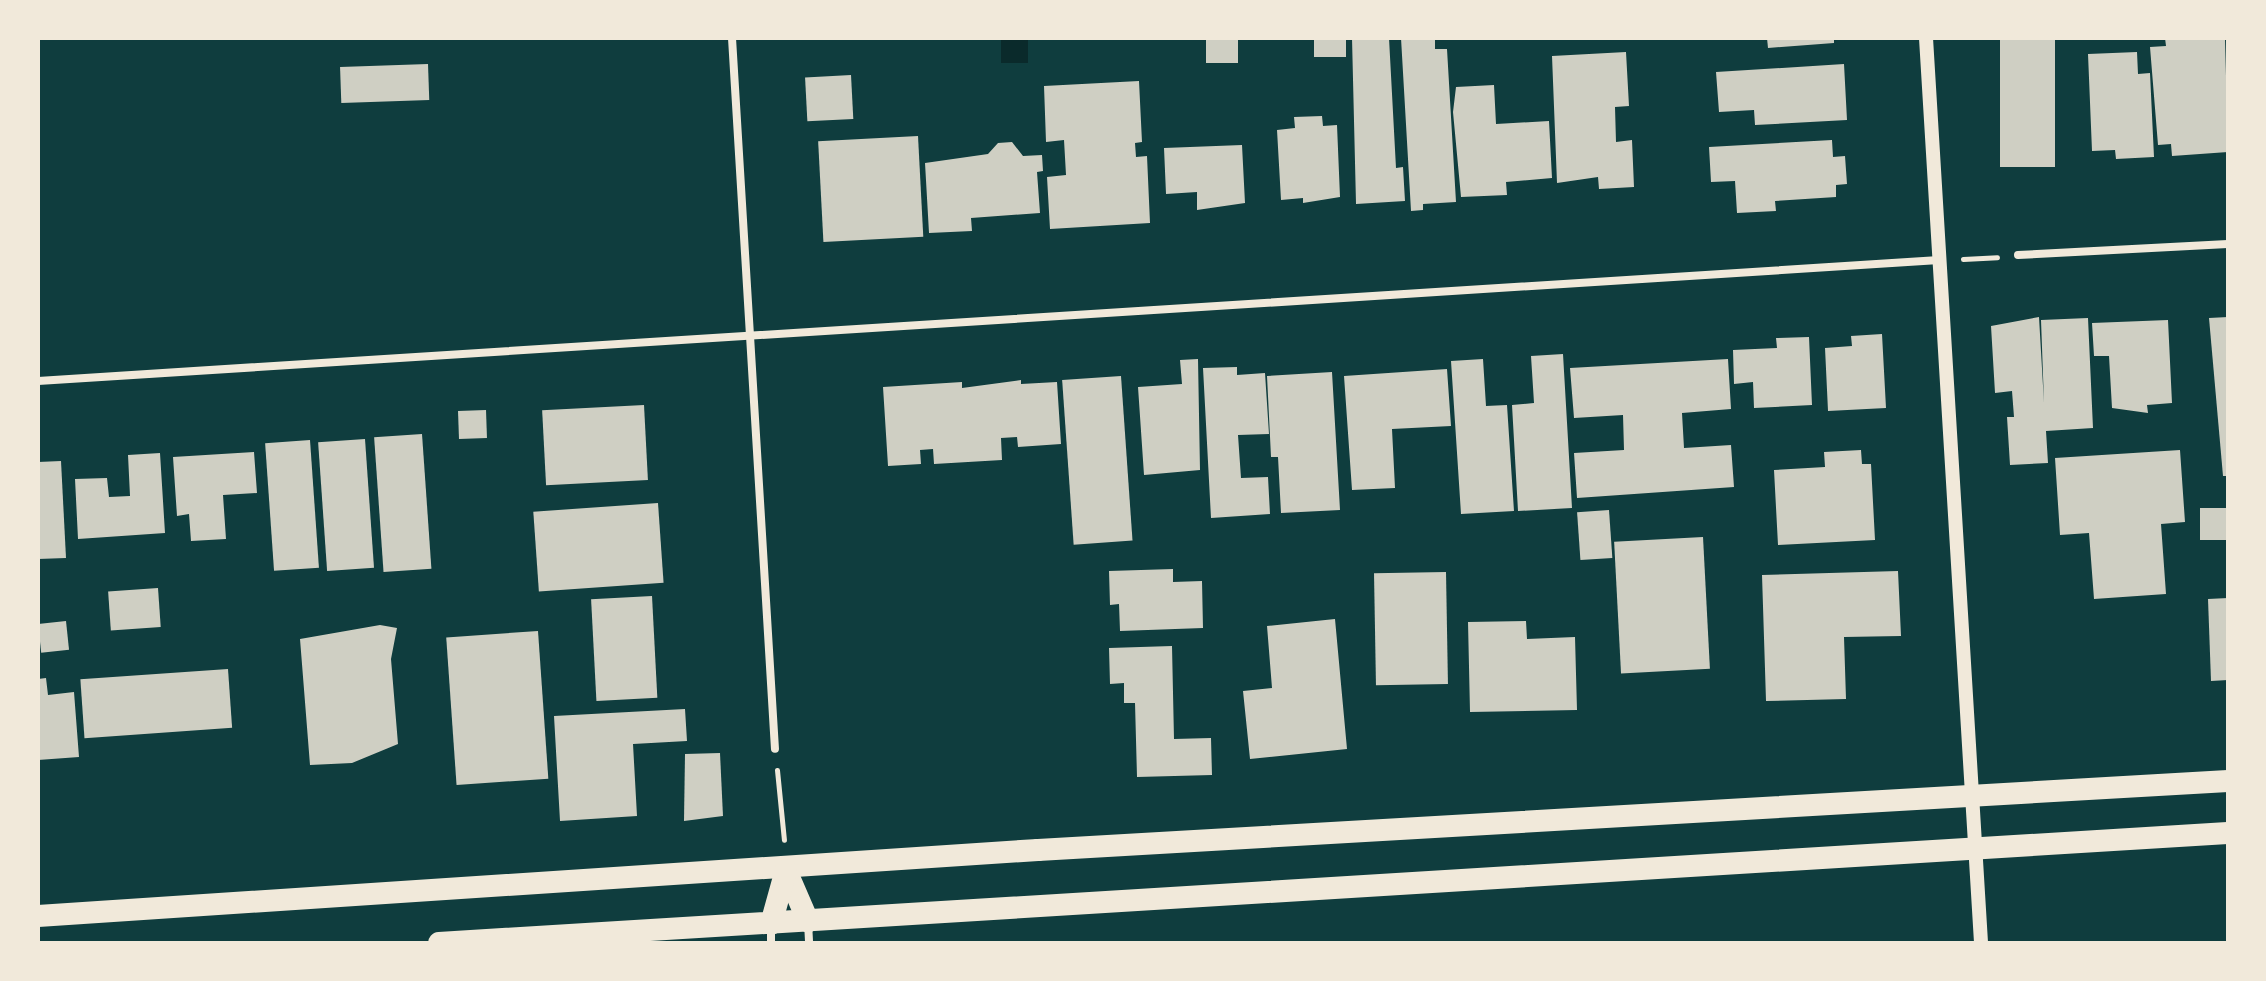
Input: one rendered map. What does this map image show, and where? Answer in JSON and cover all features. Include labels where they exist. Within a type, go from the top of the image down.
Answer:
[{"type":"highway","points":[[38,916],[786,870],[1054,849],[2228,781]]},
{"type":"highway","points":[[439,943],[808,932],[1976,847],[2228,833]]},
{"type":"highway","points":[[786,870],[808,932]]},
{"type":"highway","points":[[771,934],[786,870]]},
{"type":"street","points":[[732,38],[775,749]]},
{"type":"street","points":[[1926,38],[1981,943]]},
{"type":"street","points":[[2018,255],[2228,244]]},
{"type":"street","points":[[38,381],[1939,260]]},
{"type":"path","points":[[1939,260],[2018,255]]},
{"type":"path","points":[[775,749],[786,870]]},
{"type":"water","points":[[1001,38],[1028,38],[1028,63],[1001,63]]},
{"type":"building","points":[[1206,38],[1238,38],[1238,63],[1206,63]]},
{"type":"building","points":[[1314,38],[1346,38],[1346,57],[1314,57]]},
{"type":"building","points":[[1352,38],[1389,38],[1396,168],[1403,167],[1405,201],[1356,204]]},
{"type":"building","points":[[1401,38],[1435,38],[1435,49],[1447,49],[1456,202],[1423,204],[1423,210],[1411,211]]},
{"type":"building","points":[[1767,38],[1834,38],[1834,43],[1768,48]]},
{"type":"building","points":[[2000,38],[2055,38],[2055,167],[2000,167]]},
{"type":"building","points":[[2165,38],[2225,38],[2228,152],[2172,156],[2171,144],[2158,145],[2150,47],[2166,46]]},
{"type":"building","points":[[1626,52],[1629,106],[1615,107],[1616,142],[1632,140],[1634,187],[1599,189],[1598,177],[1557,183],[1552,56]]},
{"type":"building","points":[[2137,52],[2138,74],[2150,73],[2154,157],[2116,159],[2115,150],[2092,151],[2088,54]]},
{"type":"building","points":[[428,64],[429,100],[341,103],[340,67]]},
{"type":"building","points":[[1844,64],[1847,120],[1755,125],[1754,110],[1719,112],[1716,72]]},
{"type":"building","points":[[851,75],[853,119],[807,121],[805,77]]},
{"type":"building","points":[[1139,81],[1142,142],[1135,143],[1136,157],[1147,156],[1150,223],[1050,229],[1047,177],[1066,175],[1064,140],[1046,142],[1044,86]]},
{"type":"building","points":[[1494,85],[1496,124],[1549,121],[1552,178],[1506,182],[1507,195],[1461,197],[1453,112],[1456,87]]},
{"type":"building","points":[[1322,116],[1323,126],[1337,125],[1340,197],[1303,203],[1303,198],[1281,200],[1277,130],[1295,128],[1294,117]]},
{"type":"building","points":[[918,136],[923,237],[823,242],[818,141]]},
{"type":"building","points":[[1832,140],[1833,157],[1845,156],[1847,184],[1836,185],[1836,197],[1775,201],[1776,211],[1737,213],[1735,181],[1711,182],[1709,147]]},
{"type":"building","points":[[1012,142],[1023,156],[1042,155],[1043,171],[1037,172],[1040,213],[971,218],[972,231],[929,233],[925,163],[988,154],[998,143]]},
{"type":"building","points":[[1242,145],[1245,203],[1197,210],[1197,192],[1166,194],[1164,148]]},
{"type":"building","points":[[2039,317],[2044,403],[2041,320],[2088,318],[2093,428],[2046,431],[2048,463],[2010,465],[2007,417],[2014,417],[2012,391],[1995,393],[1991,326]]},
{"type":"building","points":[[2228,317],[2228,476],[2223,476],[2209,318]]},
{"type":"building","points":[[2168,320],[2172,403],[2147,405],[2148,413],[2112,408],[2109,356],[2094,356],[2092,323]]},
{"type":"building","points":[[1882,334],[1886,408],[1828,411],[1825,348],[1852,346],[1851,336]]},
{"type":"building","points":[[1809,337],[1812,405],[1754,408],[1753,382],[1734,384],[1733,350],[1777,348],[1776,338]]},
{"type":"building","points":[[1563,354],[1572,508],[1518,511],[1512,405],[1534,403],[1531,356]]},
{"type":"building","points":[[1198,359],[1200,470],[1144,475],[1138,387],[1182,384],[1180,360]]},
{"type":"building","points":[[1483,359],[1486,406],[1507,405],[1514,511],[1461,514],[1451,361]]},
{"type":"building","points":[[1728,359],[1731,409],[1682,413],[1684,448],[1731,445],[1734,487],[1577,498],[1574,453],[1624,450],[1623,415],[1574,418],[1570,368]]},
{"type":"building","points":[[1237,367],[1237,375],[1265,373],[1269,434],[1238,435],[1241,478],[1268,477],[1270,514],[1211,518],[1203,368]]},
{"type":"building","points":[[1447,369],[1451,426],[1392,429],[1395,488],[1352,490],[1344,376]]},
{"type":"building","points":[[1332,372],[1340,510],[1281,513],[1278,457],[1271,457],[1267,376]]},
{"type":"building","points":[[1121,376],[1133,541],[1074,545],[1062,380]]},
{"type":"building","points":[[1021,380],[1021,384],[1057,382],[1061,444],[1018,447],[1017,437],[1001,438],[1002,460],[934,464],[933,449],[920,450],[921,464],[888,466],[883,387],[962,382],[962,388]]},
{"type":"building","points":[[644,405],[648,480],[546,485],[542,410]]},
{"type":"building","points":[[486,410],[487,438],[459,439],[458,411]]},
{"type":"building","points":[[422,434],[431,569],[384,572],[374,437]]},
{"type":"building","points":[[365,439],[374,568],[327,571],[318,442]]},
{"type":"building","points":[[310,440],[319,568],[274,571],[265,443]]},
{"type":"building","points":[[1861,450],[1862,464],[1871,464],[1875,540],[1778,545],[1774,470],[1825,467],[1824,452]]},
{"type":"building","points":[[2180,450],[2185,522],[2161,524],[2166,594],[2094,599],[2089,533],[2060,535],[2055,458]]},
{"type":"building","points":[[254,452],[257,493],[223,495],[226,539],[191,541],[189,514],[177,516],[173,457]]},
{"type":"building","points":[[160,453],[165,533],[78,539],[75,479],[107,478],[109,497],[130,496],[128,455]]},
{"type":"building","points":[[61,461],[66,558],[38,559],[38,462]]},
{"type":"building","points":[[658,503],[664,583],[539,592],[533,512]]},
{"type":"building","points":[[2200,508],[2228,508],[2228,540],[2200,540]]},
{"type":"building","points":[[1609,510],[1612,558],[1580,560],[1577,512]]},
{"type":"building","points":[[1703,537],[1710,669],[1621,673],[1614,542]]},
{"type":"building","points":[[1173,569],[1173,582],[1202,581],[1203,628],[1120,631],[1119,604],[1110,605],[1109,571]]},
{"type":"building","points":[[1898,571],[1901,636],[1844,637],[1846,699],[1766,701],[1762,575]]},
{"type":"building","points":[[1446,572],[1448,684],[1376,685],[1374,573]]},
{"type":"building","points":[[158,588],[161,627],[111,630],[108,591]]},
{"type":"building","points":[[652,596],[657,698],[596,701],[591,599]]},
{"type":"building","points":[[2228,598],[2228,680],[2211,681],[2208,599]]},
{"type":"building","points":[[1335,619],[1347,749],[1250,759],[1243,691],[1272,688],[1267,626]]},
{"type":"building","points":[[66,621],[69,650],[41,653],[38,624]]},
{"type":"building","points":[[1526,621],[1527,639],[1575,637],[1577,710],[1470,712],[1468,622]]},
{"type":"building","points":[[380,625],[397,628],[391,659],[398,744],[352,763],[310,765],[300,639]]},
{"type":"building","points":[[538,631],[548,779],[457,785],[446,637]]},
{"type":"building","points":[[1172,646],[1174,739],[1211,738],[1212,775],[1137,777],[1135,703],[1124,703],[1124,683],[1110,684],[1109,648]]},
{"type":"building","points":[[228,669],[232,728],[84,738],[80,679]]},
{"type":"building","points":[[46,678],[48,695],[74,692],[79,757],[38,760],[38,679]]},
{"type":"building","points":[[685,709],[687,741],[633,744],[637,816],[560,821],[554,716]]},
{"type":"building","points":[[720,753],[723,816],[684,821],[685,754]]}]
